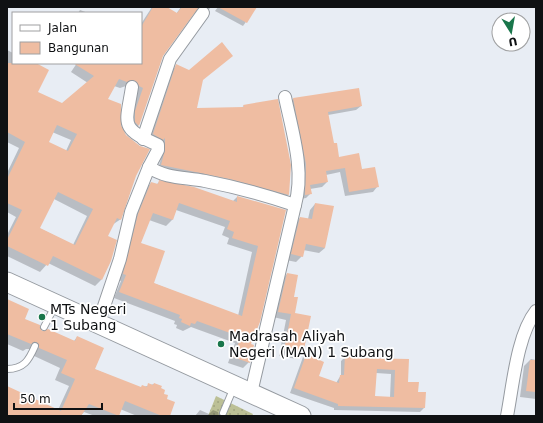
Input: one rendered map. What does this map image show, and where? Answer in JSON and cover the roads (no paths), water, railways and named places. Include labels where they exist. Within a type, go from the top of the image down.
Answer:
[{"type":"main road","points":[[7,282],[56,303],[98,324],[301,416]]},
{"type":"street","points":[[143,139],[170,59],[203,13]]},
{"type":"street","points":[[98,324],[120,259],[131,212],[158,146],[143,139],[131,130],[128,124],[132,87]]},
{"type":"street","points":[[243,389],[295,205],[298,187],[296,155],[285,97]]},
{"type":"street","points":[[149,166],[167,176],[203,181],[258,193],[295,205]]},
{"type":"street","points":[[507,416],[523,334],[530,318],[536,311]]},
{"type":"lane","points":[[44,327],[56,303]]},
{"type":"lane","points":[[7,369],[20,367],[28,361],[35,346]]},
{"type":"lane","points":[[223,413],[243,389]]},
{"type":"place","name":"MTs Negeri 1 Subang","points":[[42,317]]},
{"type":"place","name":"Madrasah Aliyah Negeri (MAN) 1 Subang","points":[[221,344]]}]
